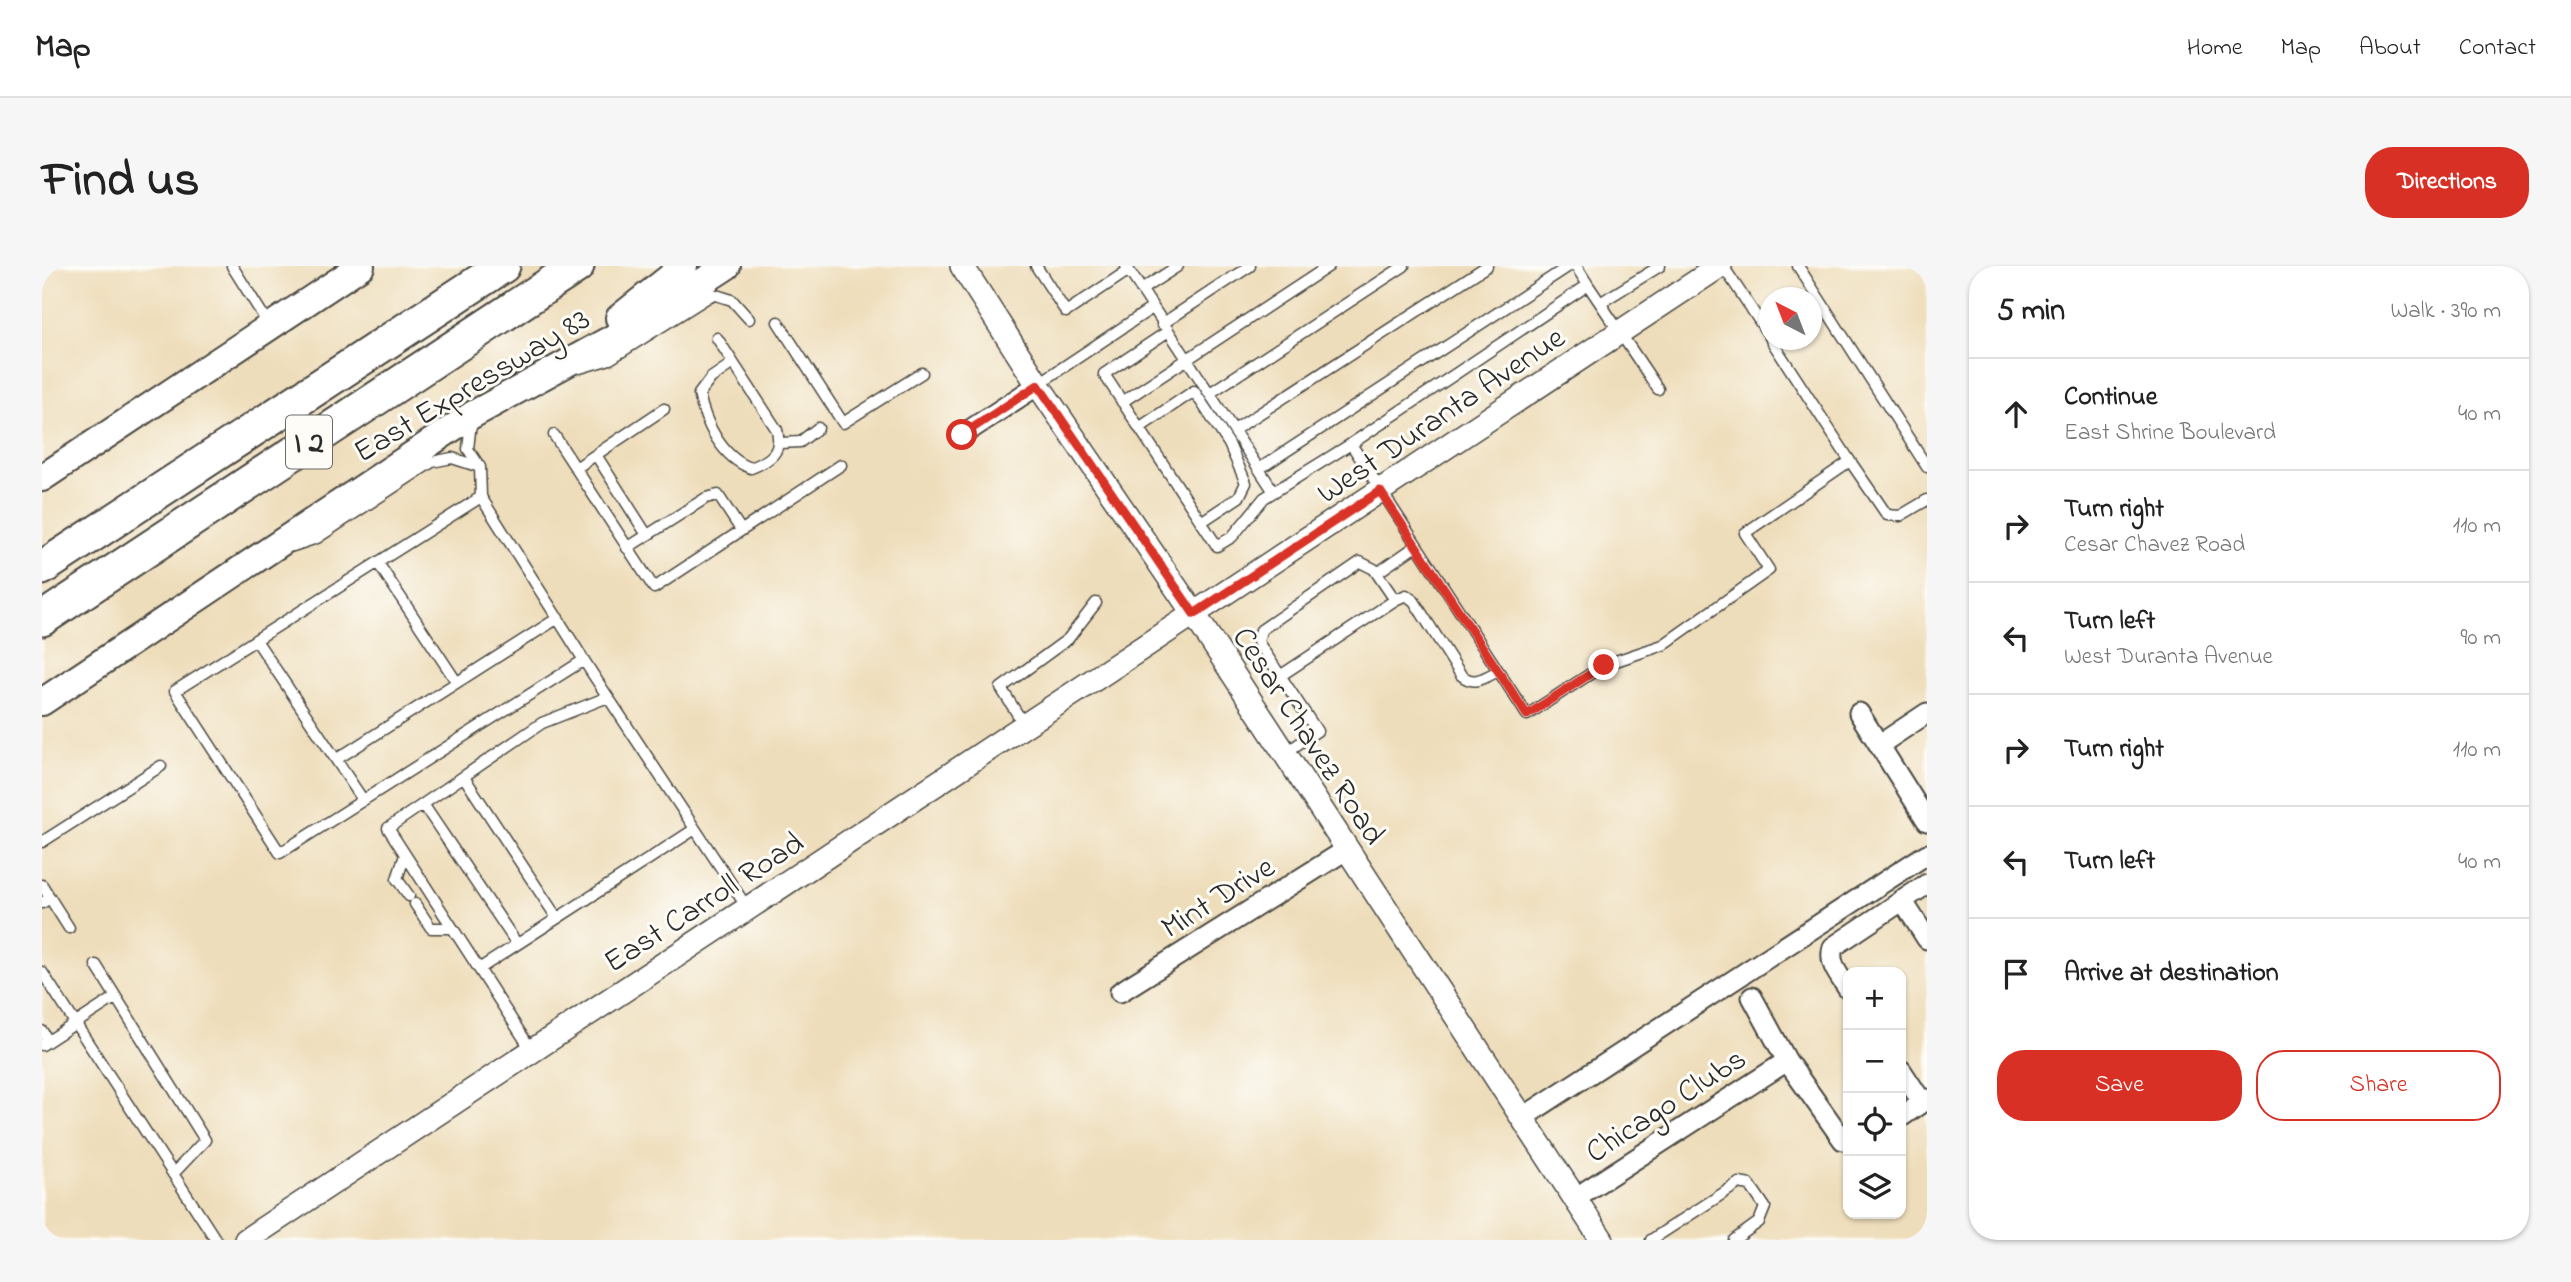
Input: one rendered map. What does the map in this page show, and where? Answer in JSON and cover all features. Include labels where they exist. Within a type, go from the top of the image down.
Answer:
[{"type":"highway","name":"I 2","points":[[42,568],[503,266]]},
{"type":"highway","name":"I 2","points":[[42,620],[577,266]]},
{"type":"highway","points":[[42,552],[207,461]]},
{"type":"highway","points":[[42,631],[121,568]]},
{"type":"main road","points":[[42,478],[361,266]]},
{"type":"main road","points":[[522,385],[622,316],[684,266]]},
{"type":"main road","name":"East Expressway 83","points":[[42,702],[472,415],[522,385],[633,327],[727,266]]},
{"type":"street","name":"Cesar Chavez Road","points":[[962,266],[1038,385],[1194,614],[1602,1240]]},
{"type":"street","name":"West Duranta Avenue","points":[[1194,614],[1722,266]]},
{"type":"street","points":[[962,435],[1038,385]]},
{"type":"street","name":"East Carroll Road","points":[[246,1240],[1194,614]]},
{"type":"street","points":[[1859,713],[1927,821]]},
{"type":"street","points":[[1879,745],[1927,713]]},
{"type":"street","name":"Mint Drive","points":[[1120,992],[1346,850]]},
{"type":"street","points":[[1522,1118],[1927,853]]},
{"type":"street","points":[[1843,982],[1833,967],[1833,947],[1927,884]]},
{"type":"street","points":[[1902,900],[1927,939]]},
{"type":"street","points":[[1752,997],[1787,1061],[1843,1140]]},
{"type":"street","name":"Chicago Clubs","points":[[1575,1198],[1787,1061]]},
{"type":"street","points":[[1906,1077],[1924,1100],[1906,1113]]},
{"type":"lane","points":[[232,266],[270,327]]},
{"type":"lane","points":[[1036,266],[1066,313],[1127,268],[1274,492]]},
{"type":"lane","points":[[1141,290],[1178,266]]},
{"type":"lane","points":[[1250,266],[1104,374],[1217,546],[1232,537],[1264,498],[1351,444],[1588,285]]},
{"type":"lane","points":[[1122,402],[1329,266]]},
{"type":"lane","points":[[1139,428],[1194,391],[1207,389],[1404,266]]},
{"type":"lane","points":[[1234,430],[1487,266]]},
{"type":"lane","points":[[1259,469],[1569,266]]},
{"type":"lane","points":[[1576,266],[1658,388]]},
{"type":"lane","points":[[1600,303],[1660,266]]},
{"type":"lane","points":[[1722,266],[1759,322]]},
{"type":"lane","points":[[1803,268],[1927,467]]},
{"type":"lane","points":[[522,385],[610,359],[713,294],[732,300],[749,319]]},
{"type":"lane","points":[[1038,385],[1152,308]]},
{"type":"lane","points":[[778,321],[843,422],[922,373]]},
{"type":"lane","points":[[717,338],[768,413],[780,443],[777,452],[751,468],[737,463],[708,424],[699,394],[710,378],[733,363]]},
{"type":"lane","points":[[1778,350],[1887,515],[1900,516],[1927,500]]},
{"type":"lane","points":[[1194,391],[1228,444],[1246,483],[1239,497],[1201,522]]},
{"type":"lane","points":[[576,468],[664,409]]},
{"type":"lane","points":[[472,415],[467,434],[468,449],[480,467],[481,497],[584,660],[748,909]]},
{"type":"lane","points":[[780,443],[800,442],[818,428]]},
{"type":"lane","points":[[554,435],[653,588],[841,465]]},
{"type":"lane","points":[[1351,444],[1527,715],[1604,665],[1663,645],[1769,570],[1745,533],[1850,461]]},
{"type":"lane","points":[[596,455],[647,535]]},
{"type":"lane","points":[[256,558],[317,538],[432,462],[452,458],[480,467]]},
{"type":"lane","points":[[628,548],[706,498],[718,495],[741,530]]},
{"type":"lane","points":[[481,497],[175,691],[280,853],[584,660]]},
{"type":"lane","points":[[1377,573],[1416,546]]},
{"type":"lane","points":[[1284,755],[1317,731],[1258,642],[1261,630],[1360,562],[1377,573],[1395,600]]},
{"type":"lane","points":[[378,563],[456,681]]},
{"type":"lane","points":[[1280,676],[1406,595],[1414,601],[1467,680],[1478,681],[1498,671]]},
{"type":"lane","points":[[1025,726],[1001,688],[1068,639],[1096,603]]},
{"type":"lane","points":[[337,759],[558,618]]},
{"type":"lane","points":[[256,640],[363,800]]},
{"type":"lane","points":[[532,1051],[388,828],[542,723],[608,697]]},
{"type":"lane","points":[[42,842],[161,766]]},
{"type":"lane","points":[[464,777],[557,918]]},
{"type":"lane","points":[[423,804],[517,944]]},
{"type":"lane","points":[[479,969],[695,829]]},
{"type":"lane","points":[[405,855],[397,878],[431,928],[452,928]]},
{"type":"lane","points":[[42,885],[46,900],[69,928]]},
{"type":"lane","points":[[96,965],[205,1140],[173,1174]]},
{"type":"lane","points":[[42,972],[216,1240]]},
{"type":"lane","points":[[42,1031],[45,1043],[116,997]]},
{"type":"lane","points":[[1651,1240],[1665,1236],[1739,1183],[1750,1185],[1765,1207],[1759,1222],[1734,1240]]},
{"type":"route","points":[[962,435],[1038,385],[1194,614],[1380,491],[1527,715],[1604,665]]}]
